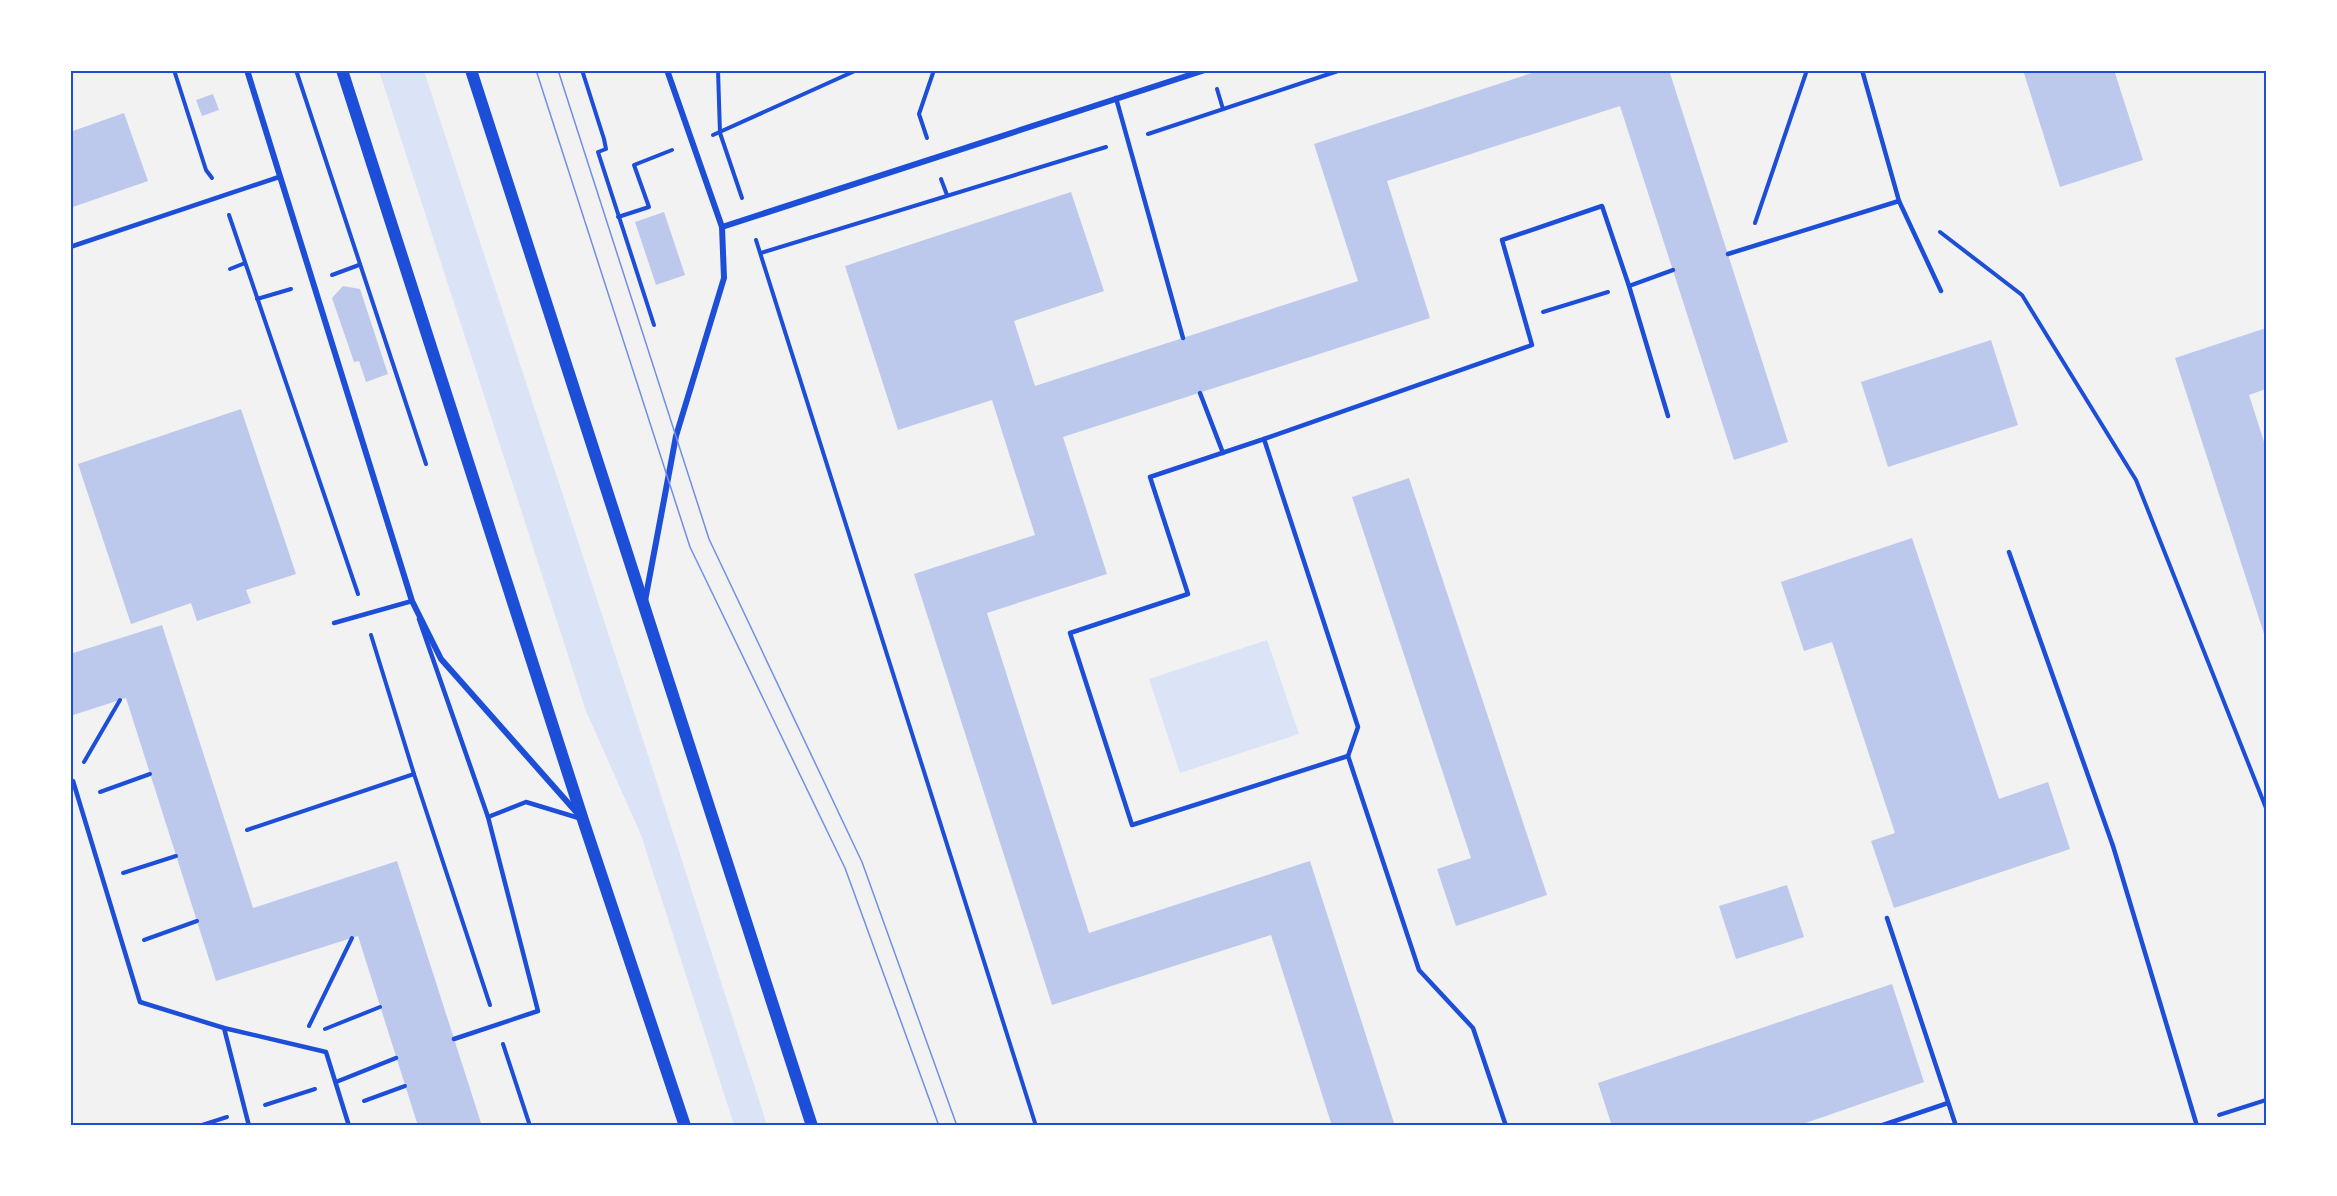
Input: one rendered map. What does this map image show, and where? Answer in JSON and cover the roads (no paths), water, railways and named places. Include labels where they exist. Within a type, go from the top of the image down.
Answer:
[{"type":"main road","points":[[342,70],[583,820],[685,1125]]},
{"type":"main road","points":[[471,70],[812,1125]]},
{"type":"street","points":[[247,70],[412,601],[441,659],[583,820]]},
{"type":"street","points":[[645,604],[676,436],[724,278],[722,227],[667,70]]},
{"type":"street","points":[[722,227],[934,160],[1205,70]]},
{"type":"lane","points":[[1862,70],[1899,201],[1941,291]]},
{"type":"lane","points":[[1116,98],[1183,338]]},
{"type":"lane","points":[[70,247],[279,177]]},
{"type":"lane","points":[[1728,254],[1899,201]]},
{"type":"lane","points":[[1348,756],[1132,825],[1070,633],[1188,594],[1149,477],[1532,345],[1502,240],[1602,206],[1668,416]]},
{"type":"lane","points":[[1629,286],[1673,270]]},
{"type":"lane","points":[[1200,393],[1223,453]]},
{"type":"lane","points":[[1264,439],[1358,727],[1348,756],[1419,970],[1473,1028],[1506,1125]]},
{"type":"lane","points":[[2009,552],[2113,846],[2197,1125]]},
{"type":"lane","points":[[334,623],[412,601],[488,817],[538,1011],[454,1039]]},
{"type":"lane","points":[[72,781],[140,1002],[224,1028],[326,1052],[349,1125]]},
{"type":"lane","points":[[488,817],[526,802],[583,820]]},
{"type":"lane","points":[[1887,918],[1956,1125]]},
{"type":"lane","points":[[224,1028],[249,1125]]},
{"type":"lane","points":[[336,1082],[396,1058]]},
{"type":"lane","points":[[1880,1125],[1948,1103]]},
{"type":"tram line","points":[[536,70],[690,547],[845,868],[939,1126]]},
{"type":"tram line","points":[[558,70],[709,539],[862,862],[957,1126]]}]
